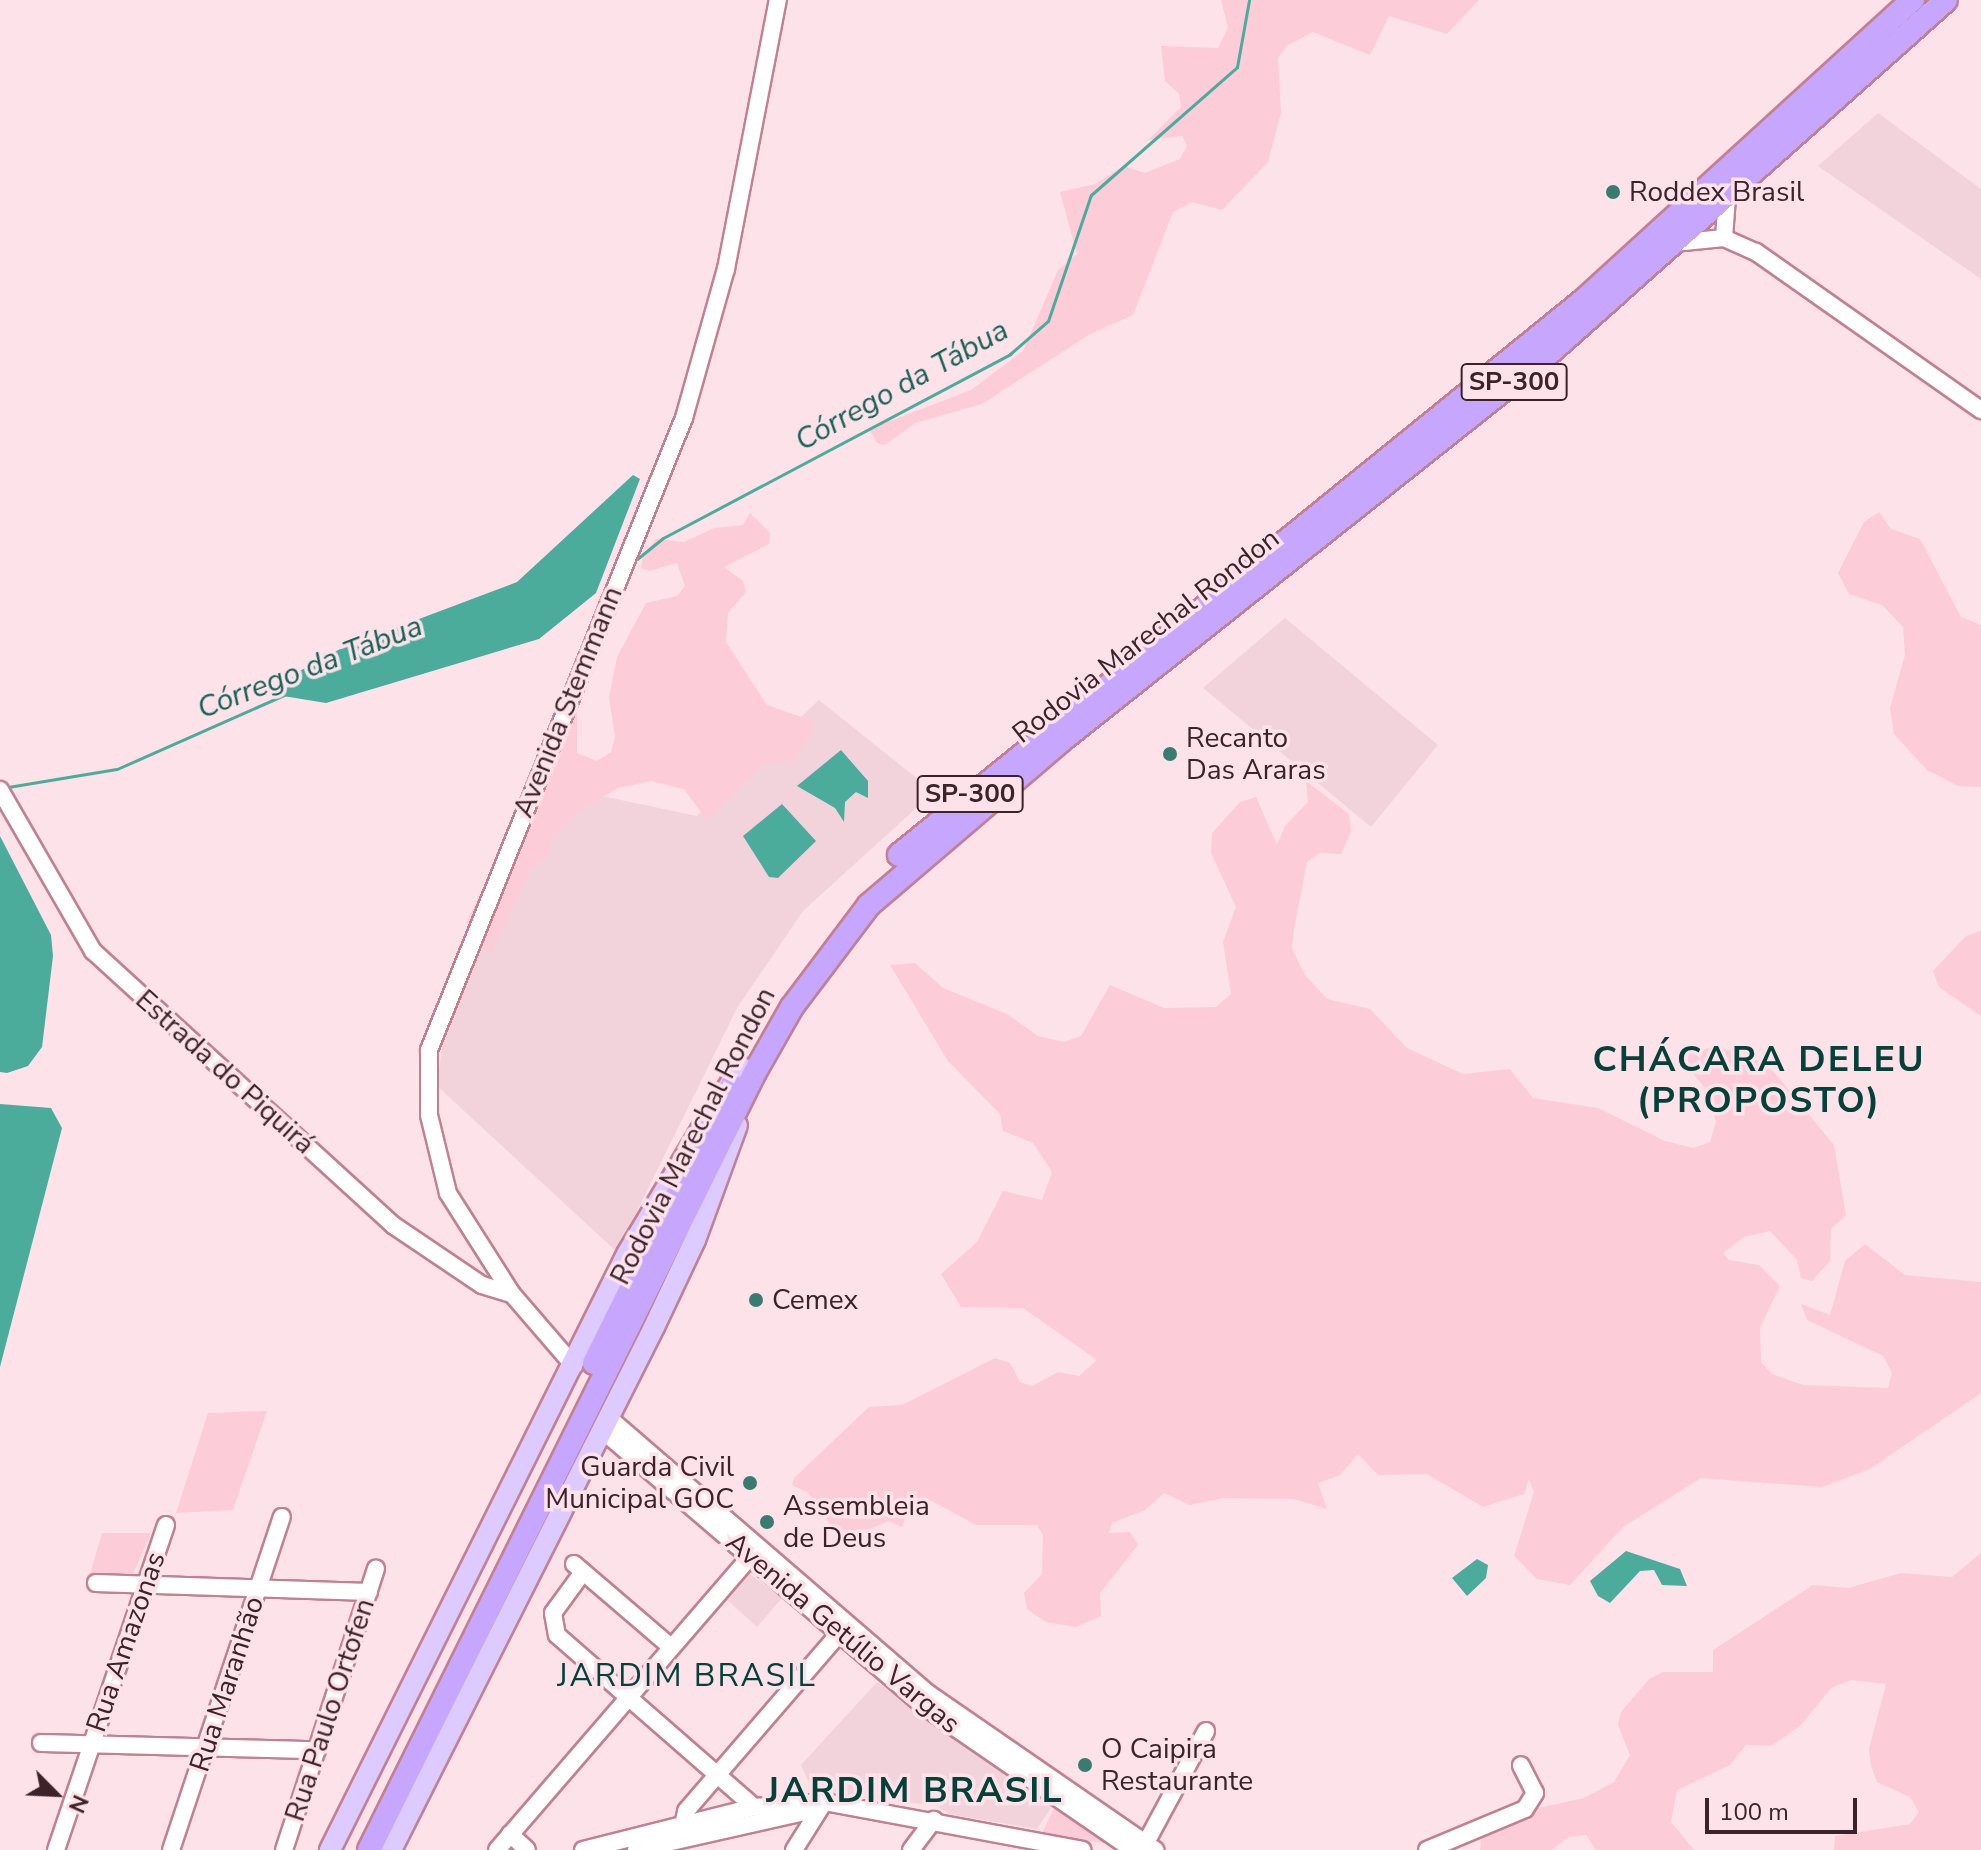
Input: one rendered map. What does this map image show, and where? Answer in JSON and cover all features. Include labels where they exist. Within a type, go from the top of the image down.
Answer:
[{"type":"highway","name":"Rodovia Marechal Rondon","points":[[353,1850],[748,1069],[814,948],[911,844],[1585,299],[1913,0]]},
{"type":"highway","name":"Rodovia Marechal Rondon","points":[[369,1850],[748,1069],[827,955],[921,856],[1546,356],[1946,0]]},
{"type":"main road","points":[[330,1850],[659,1195],[748,1069]]},
{"type":"main road","points":[[391,1850],[606,1424],[695,1240],[748,1069]]},
{"type":"street","name":"Avenida Stemmann","points":[[574,1366],[512,1294],[448,1193],[429,1115],[429,1050],[684,418],[726,269],[778,0]]},
{"type":"street","points":[[1724,238],[1727,195]]},
{"type":"street","points":[[1674,243],[1724,238],[1769,260],[1981,410]]},
{"type":"street","name":"Estrada do Piquirá","points":[[0,790],[93,951],[393,1225],[482,1285],[512,1294]]},
{"type":"street","name":"Avenida Getúlio Vargas","points":[[606,1424],[843,1629],[1144,1848]]},
{"type":"street","name":"Rua Maranhão","points":[[171,1850],[282,1517]]},
{"type":"street","name":"Rua Amazonas","points":[[56,1850],[166,1525]]},
{"type":"street","points":[[497,1850],[627,1696],[755,1552]]},
{"type":"street","points":[[671,1647],[578,1568],[553,1613],[552,1628],[754,1807]]},
{"type":"street","name":"Rua Paulo Ortofen","points":[[284,1850],[376,1569]]},
{"type":"street","points":[[96,1583],[369,1592]]},
{"type":"street","points":[[680,1830],[716,1774],[843,1629]]},
{"type":"street","points":[[1144,1848],[1206,1731]]},
{"type":"street","points":[[41,1743],[317,1750]]},
{"type":"street","points":[[1427,1850],[1525,1809],[1535,1793],[1521,1765]]},
{"type":"street","points":[[680,1830],[783,1816],[821,1806]]},
{"type":"street","points":[[796,1848],[821,1806]]},
{"type":"street","points":[[583,1850],[628,1846],[754,1807],[842,1806],[934,1820],[1036,1846],[1083,1850]]},
{"type":"street","points":[[783,1816],[796,1848]]},
{"type":"street","points":[[911,1850],[934,1820]]},
{"type":"street","points":[[510,1834],[527,1850]]},
{"type":"shaded area","points":[[1221,0],[1479,0],[1447,34],[1389,16],[1370,55],[1313,32],[1286,46],[1278,58],[1281,113],[1268,162],[1222,210],[1192,202],[1173,212],[1133,315],[1090,334],[982,404],[915,423],[885,445],[877,443],[869,429],[971,390],[1023,351],[1058,270],[1077,254],[1060,192],[1095,184],[1124,166],[1145,173],[1180,159],[1187,145],[1182,136],[1148,140],[1181,107],[1179,94],[1165,81],[1161,46],[1218,48],[1228,28]]},
{"type":"shaded area","points":[[1878,113],[1981,189],[1981,279],[1818,166]]},
{"type":"shaded area","points":[[1879,512],[1891,529],[1920,539],[1961,617],[1981,625],[1981,787],[1958,786],[1927,770],[1894,734],[1890,708],[1905,655],[1903,627],[1882,605],[1849,594],[1838,573],[1864,522]]},
{"type":"shaded area","points":[[750,513],[770,533],[769,544],[724,567],[743,581],[746,592],[728,613],[726,642],[767,705],[816,722],[795,760],[763,764],[706,819],[684,789],[651,781],[618,788],[576,813],[552,837],[548,856],[531,868],[492,952],[477,948],[467,922],[553,739],[550,725],[556,716],[577,712],[577,753],[597,761],[611,752],[615,736],[609,698],[617,657],[646,603],[677,596],[685,586],[677,563],[649,571],[641,568],[643,555],[656,539],[684,542],[714,528],[743,525]]},
{"type":"shaded area","points":[[1285,618],[1438,745],[1371,827],[1203,688]]},
{"type":"shaded area","points":[[819,700],[934,792],[803,911],[737,1008],[617,1252],[437,1086],[445,1024],[545,784],[697,816]]},
{"type":"shaded area","points":[[1306,781],[1349,814],[1351,831],[1341,854],[1320,853],[1307,862],[1294,929],[1292,949],[1305,975],[1327,999],[1370,1009],[1407,1048],[1463,1074],[1510,1069],[1533,1098],[1598,1108],[1665,1141],[1693,1148],[1710,1142],[1716,1122],[1706,1089],[1686,1065],[1689,1054],[1712,1047],[1748,1054],[1773,1071],[1834,1145],[1846,1215],[1831,1229],[1830,1261],[1812,1281],[1801,1278],[1797,1260],[1770,1231],[1744,1237],[1723,1253],[1729,1260],[1759,1265],[1780,1286],[1760,1328],[1761,1362],[1772,1374],[1803,1385],[1888,1388],[1892,1373],[1883,1356],[1807,1320],[1801,1304],[1830,1315],[1845,1261],[1865,1244],[1905,1275],[1981,1282],[1981,1393],[1870,1469],[1822,1487],[1701,1478],[1623,1527],[1570,1585],[1537,1579],[1514,1556],[1534,1492],[1529,1479],[1524,1494],[1483,1507],[1427,1474],[1378,1475],[1358,1454],[1340,1475],[1318,1483],[1327,1509],[1294,1499],[1223,1498],[1190,1505],[1164,1493],[1145,1510],[1112,1523],[1109,1533],[1130,1532],[1138,1545],[1100,1593],[1101,1616],[1076,1627],[1046,1622],[1027,1609],[1024,1593],[1042,1574],[1043,1535],[1037,1525],[976,1525],[932,1501],[907,1513],[902,1527],[889,1521],[856,1535],[829,1523],[807,1492],[792,1485],[794,1478],[869,1407],[902,1405],[995,1358],[1010,1363],[1020,1382],[1032,1386],[1058,1372],[1079,1376],[1097,1360],[1023,1308],[961,1307],[941,1274],[977,1242],[1003,1191],[1042,1200],[1052,1172],[1033,1143],[1003,1131],[1000,1114],[948,1061],[890,965],[915,963],[943,988],[1007,1014],[1038,1036],[1064,1042],[1081,1036],[1110,985],[1164,1008],[1216,1007],[1231,994],[1223,942],[1236,907],[1211,853],[1212,833],[1240,802],[1256,797],[1277,845],[1285,826],[1308,802]]},
{"type":"shaded area","points":[[1981,931],[1981,1016],[1939,987],[1933,971],[1966,936]]},
{"type":"shaded area","points":[[267,1411],[233,1510],[176,1513],[208,1413]]},
{"type":"shaded area","points":[[102,1533],[151,1533],[133,1574],[90,1574]]},
{"type":"shaded area","points":[[1981,1553],[1981,1850],[1834,1850],[1835,1836],[1910,1824],[1919,1812],[1910,1797],[1877,1782],[1871,1766],[1869,1749],[1886,1684],[1851,1680],[1831,1688],[1800,1726],[1771,1746],[1746,1745],[1730,1765],[1677,1790],[1671,1822],[1694,1850],[1596,1850],[1586,1835],[1569,1837],[1551,1850],[1480,1850],[1482,1832],[1521,1812],[1584,1798],[1614,1782],[1630,1755],[1618,1725],[1621,1712],[1649,1679],[1663,1672],[1713,1672],[1713,1650],[1813,1585],[1848,1588],[1901,1573],[1952,1577]]},
{"type":"shaded area","points":[[750,1574],[782,1598],[757,1627],[727,1600]]},
{"type":"shaded area","points":[[877,1682],[1051,1808],[1037,1829],[950,1814],[937,1806],[813,1792],[801,1765]]},
{"type":"shaded area","points":[[1054,1808],[1108,1844],[1042,1833]]},
{"type":"water","points":[[633,475],[640,479],[596,593],[539,639],[326,703],[283,696],[294,674],[342,648],[517,582]]},
{"type":"water","points":[[841,750],[868,781],[868,798],[856,792],[845,802],[844,822],[835,808],[797,786]]},
{"type":"water","points":[[782,804],[816,841],[778,878],[769,877],[743,836]]},
{"type":"water","points":[[0,836],[51,935],[53,956],[42,1047],[28,1066],[7,1073],[0,1072]]},
{"type":"water","points":[[0,1104],[51,1108],[62,1128],[0,1367]]},
{"type":"water","points":[[1626,1551],[1680,1569],[1687,1586],[1662,1585],[1654,1570],[1640,1571],[1610,1603],[1598,1596],[1590,1581]]},
{"type":"water","points":[[1477,1559],[1488,1565],[1486,1578],[1467,1596],[1452,1578]]},
{"type":"waterway","name":"Córrego da Tábua","points":[[637,559],[663,538],[1010,354],[1048,321],[1091,195],[1237,67],[1249,0]]},
{"type":"waterway","name":"Córrego da Tábua","points":[[8,787],[117,769],[286,694]]},
{"type":"place","name":"Roddex Brasil","points":[[1613,192]]},
{"type":"place","name":"Recanto Das Araras","points":[[1170,754]]},
{"type":"place","name":"Cemex","points":[[756,1300]]},
{"type":"place","name":"Guarda Civil Municipal GOC","points":[[750,1483]]},
{"type":"place","name":"Assembleia de Deus","points":[[767,1522]]},
{"type":"place","name":"O Caipira Restaurante","points":[[1085,1765]]},
{"type":"district","name":"CHÁCARA DELEU (PROPOSTO)","points":[[1759,1080]]},
{"type":"district","name":"JARDIM BRASIL","points":[[687,1676]]},
{"type":"district","name":"JARDIM BRASIL","points":[[915,1791]]}]
